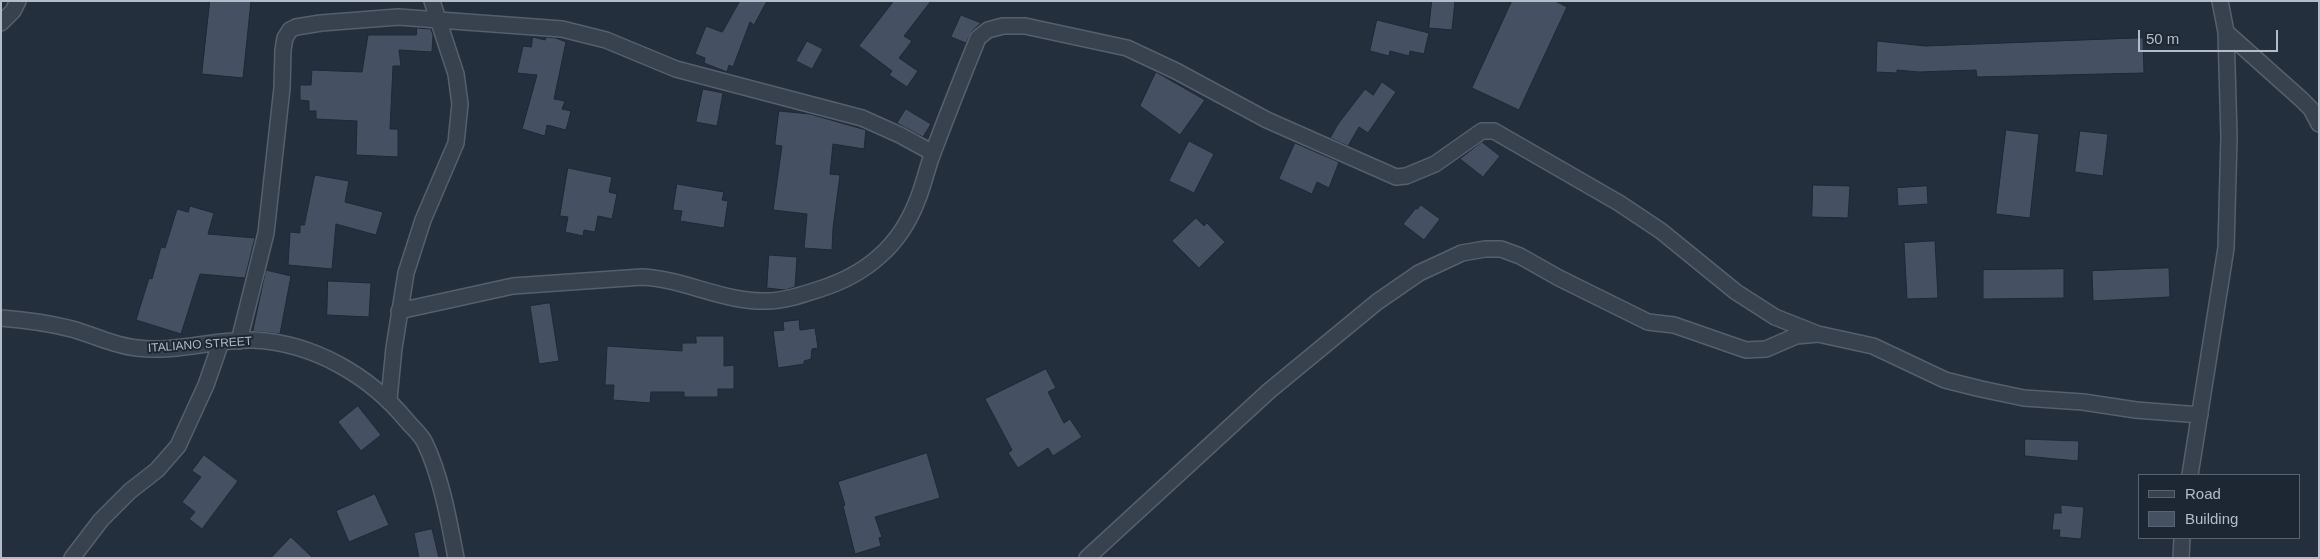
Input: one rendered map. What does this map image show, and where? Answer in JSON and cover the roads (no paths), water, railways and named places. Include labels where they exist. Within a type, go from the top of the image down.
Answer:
[{"type":"street","points":[[1,23],[18,1]]},
{"type":"street","points":[[389,398],[399,311],[406,273],[423,220],[456,143],[459,96],[456,74],[432,1]]},
{"type":"street","points":[[2190,474],[2226,248],[2229,138],[2226,32],[2220,1]]},
{"type":"street","points":[[239,340],[266,233],[282,88],[282,50],[285,38],[290,30],[296,27],[321,22],[398,17],[562,29],[606,40],[676,69],[862,118],[900,134],[932,153]]},
{"type":"street","points":[[399,311],[514,286],[642,277],[658,278],[721,295],[769,302],[841,282],[871,265],[896,239],[917,203],[932,153],[978,38],[988,30],[1004,26],[1025,26],[1126,48],[1176,71],[1267,120],[1396,177],[1406,176],[1435,164],[1482,131],[1494,131],[1619,203],[1661,230],[1736,292],[1775,317],[1818,334],[1873,346],[1945,380],[1981,389],[2024,398],[2083,402],[2136,410],[2200,416]]},
{"type":"street","points":[[2226,32],[2301,98],[2311,109],[2319,124]]},
{"type":"street","points":[[1087,558],[1269,391],[1377,302],[1419,274],[1462,253],[1485,249],[1501,249],[1520,256],[1567,282],[1648,322],[1674,325],[1746,350],[1766,349],[1796,336],[1818,334]]},
{"type":"street","name":"ITALIANO STREET","points":[[1,318],[49,323],[106,342],[138,348],[171,348],[239,340],[290,345],[309,351],[359,377],[389,398],[423,440],[444,500],[456,558]]},
{"type":"street","points":[[72,558],[101,520],[130,491],[157,470],[178,446],[206,385],[221,342]]},
{"type":"street","points":[[2181,558],[2182,539]]}]
